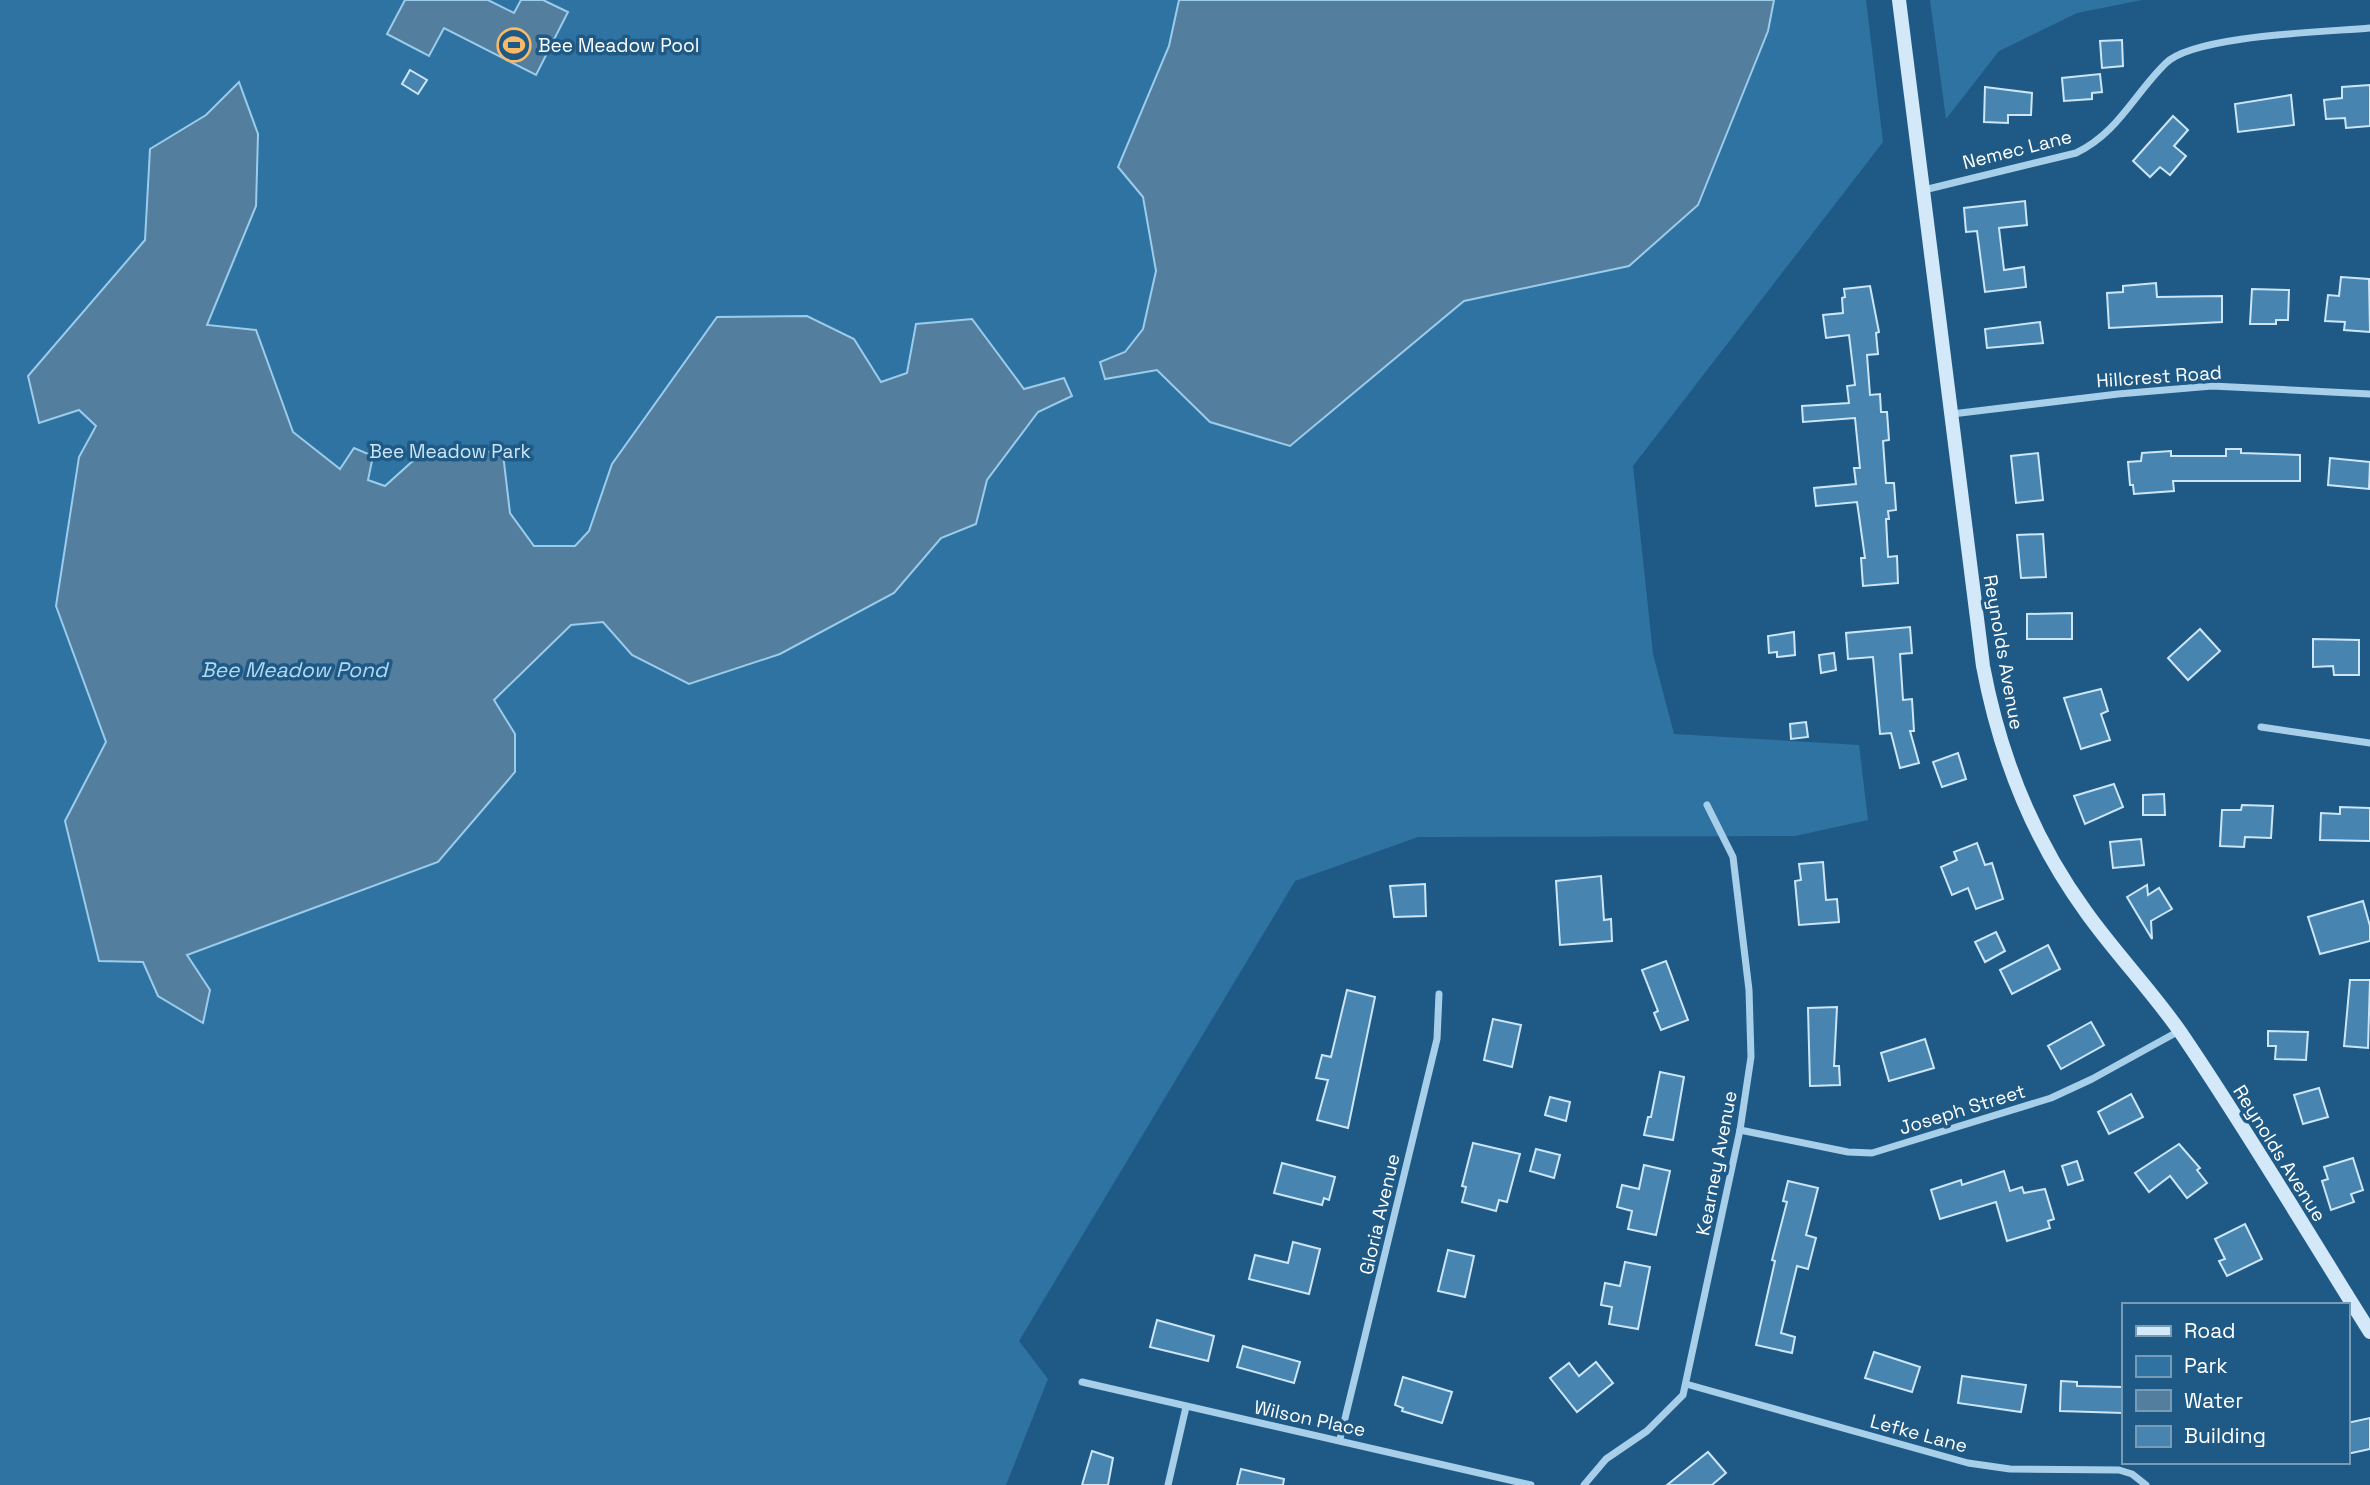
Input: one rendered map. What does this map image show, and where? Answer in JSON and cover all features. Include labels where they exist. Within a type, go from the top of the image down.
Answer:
[{"type":"street","name":"Reynolds Avenue","points":[[1899,0],[1983,666],[1993,719],[2010,771],[2056,868],[2086,913],[2179,1030],[2370,1332]]},
{"type":"street","name":"Nemec Lane","points":[[1924,190],[1980,174],[2076,153],[2088,147],[2119,121],[2166,62],[2203,45],[2370,28]]},
{"type":"street","name":"Hillcrest Road","points":[[1952,414],[2118,394],[2212,386],[2370,394]]},
{"type":"street","points":[[2261,727],[2370,743]]},
{"type":"street","name":"Kearney Avenue","points":[[1584,1485],[1606,1459],[1668,1413],[1683,1395],[1740,1130],[1751,1057],[1749,990],[1733,856],[1707,805]]},
{"type":"street","name":"Gloria Avenue","points":[[1340,1439],[1437,1039],[1439,994]]},
{"type":"street","name":"Joseph Street","points":[[1740,1130],[1848,1152],[1872,1153],[2051,1098],[2092,1079],[2179,1030]]},
{"type":"street","name":"Wilson Place","points":[[1082,1382],[1340,1439],[1531,1485]]},
{"type":"street","name":"Lefke Lane","points":[[1686,1384],[1794,1417],[1968,1463],[2010,1469],[2119,1469],[2132,1474],[2146,1485]]},
{"type":"street","points":[[1168,1485],[1186,1407]]},
{"type":"green space","name":"Bee Meadow Park","points":[[0,0],[1866,0],[1883,142],[1633,466],[1653,654],[1674,734],[1859,745],[1868,820],[1795,836],[1418,837],[1295,881],[1019,1341],[1048,1379],[1006,1485],[0,1485]]},
{"type":"green space","points":[[1930,0],[2142,0],[2077,13],[1999,51],[1946,119]]},
{"type":"water","name":"Bee Meadow Pool","points":[[405,0],[488,0],[514,13],[521,0],[543,0],[568,12],[536,75],[444,28],[429,56],[387,34]]},
{"type":"water","points":[[1179,0],[1774,0],[1768,31],[1698,205],[1629,266],[1464,301],[1290,446],[1210,422],[1157,370],[1105,379],[1100,362],[1125,352],[1143,329],[1156,271],[1143,197],[1118,167],[1169,46]]},
{"type":"water","name":"Bee Meadow Pond","points":[[239,82],[258,134],[256,206],[207,325],[256,330],[293,432],[340,469],[354,448],[373,456],[368,480],[385,486],[415,459],[456,446],[503,454],[510,513],[534,546],[575,546],[589,531],[612,464],[717,317],[807,316],[854,339],[881,382],[907,373],[916,324],[972,319],[1024,389],[1064,378],[1072,396],[1038,412],[987,480],[976,524],[941,538],[894,593],[780,654],[689,684],[632,655],[603,622],[571,625],[494,700],[515,734],[515,772],[438,862],[187,955],[210,990],[203,1023],[158,996],[143,962],[99,961],[65,821],[106,742],[56,606],[79,457],[96,426],[79,410],[39,423],[28,376],[145,240],[150,149],[206,115]]},
{"type":"building","points":[[2122,40],[2123,66],[2102,68],[2100,41]]},
{"type":"building","points":[[410,70],[427,80],[418,94],[402,84]]},
{"type":"building","points":[[2100,74],[2102,92],[2092,93],[2092,99],[2064,101],[2062,78]]},
{"type":"building","points":[[2370,85],[2370,126],[2346,128],[2345,118],[2326,119],[2324,100],[2342,98],[2342,87]]},
{"type":"building","points":[[1985,87],[2032,93],[2031,115],[2008,115],[2008,123],[1984,122]]},
{"type":"building","points":[[2291,95],[2294,125],[2238,132],[2235,104]]},
{"type":"building","points":[[2173,116],[2188,130],[2174,146],[2186,156],[2170,175],[2160,167],[2150,177],[2133,161]]},
{"type":"building","points":[[2025,201],[2027,225],[1999,228],[2004,270],[2024,267],[2026,287],[1985,292],[1977,231],[1966,232],[1964,208]]},
{"type":"building","points":[[2341,277],[2369,279],[2370,332],[2344,330],[2345,322],[2325,321],[2328,295],[2339,296]]},
{"type":"building","points":[[2156,283],[2157,297],[2222,296],[2222,322],[2109,328],[2107,293],[2123,292],[2123,286]]},
{"type":"building","points":[[1870,286],[1879,332],[1876,333],[1878,354],[1867,355],[1870,395],[1880,394],[1881,412],[1887,412],[1889,440],[1883,441],[1886,483],[1894,483],[1896,510],[1888,511],[1889,519],[1886,519],[1888,557],[1897,556],[1898,583],[1863,586],[1861,558],[1865,558],[1857,502],[1816,506],[1814,488],[1856,484],[1854,468],[1860,468],[1855,418],[1803,422],[1802,406],[1849,403],[1847,386],[1855,385],[1849,335],[1826,338],[1823,315],[1843,313],[1844,289]]},
{"type":"building","points":[[2252,289],[2289,290],[2288,320],[2276,320],[2276,324],[2250,324]]},
{"type":"building","points":[[2040,322],[2043,343],[1987,348],[1985,329]]},
{"type":"building","points":[[2226,449],[2241,449],[2241,453],[2300,455],[2300,481],[2173,481],[2174,491],[2134,494],[2133,485],[2130,485],[2128,462],[2141,461],[2142,453],[2171,451],[2171,456],[2226,456]]},
{"type":"building","points":[[2038,453],[2043,500],[2016,503],[2011,456]]},
{"type":"building","points":[[2330,458],[2370,462],[2369,489],[2328,485]]},
{"type":"building","points":[[2043,534],[2046,577],[2021,578],[2017,535]]},
{"type":"building","points":[[2072,613],[2072,639],[2027,639],[2027,614]]},
{"type":"building","points":[[1910,627],[1912,653],[1900,654],[1903,700],[1912,699],[1914,731],[1910,731],[1919,763],[1900,768],[1891,733],[1880,734],[1873,657],[1848,659],[1846,633]]},
{"type":"building","points":[[2200,629],[2220,651],[2188,680],[2168,658]]},
{"type":"building","points":[[1794,632],[1795,655],[1777,657],[1777,652],[1769,653],[1768,636]]},
{"type":"building","points":[[2313,639],[2359,640],[2359,675],[2334,675],[2333,666],[2313,667]]},
{"type":"building","points":[[1834,653],[1836,670],[1821,673],[1819,655]]},
{"type":"building","points":[[2101,689],[2108,711],[2101,714],[2110,740],[2081,749],[2064,698]]},
{"type":"building","points":[[1806,722],[1808,737],[1791,739],[1790,724]]},
{"type":"building","points":[[1958,753],[1966,779],[1942,787],[1933,762]]},
{"type":"building","points":[[2114,784],[2123,807],[2085,824],[2074,796]]},
{"type":"building","points":[[2164,794],[2165,815],[2143,815],[2143,795]]},
{"type":"building","points":[[2242,805],[2273,806],[2271,838],[2245,837],[2244,847],[2220,846],[2222,810],[2241,810]]},
{"type":"building","points":[[2340,807],[2370,808],[2370,841],[2320,840],[2321,813],[2340,814]]},
{"type":"building","points":[[2141,839],[2144,865],[2113,868],[2110,842]]},
{"type":"building","points":[[1977,843],[1985,865],[1992,863],[2003,899],[1976,909],[1968,888],[1952,895],[1941,867],[1957,860],[1954,852]]},
{"type":"building","points":[[1823,862],[1826,900],[1837,899],[1839,922],[1799,925],[1795,881],[1801,880],[1799,864]]},
{"type":"building","points":[[1601,876],[1604,920],[1611,919],[1612,941],[1560,945],[1556,881]]},
{"type":"building","points":[[1425,884],[1426,916],[1394,917],[1390,886]]},
{"type":"building","points":[[2147,885],[2148,895],[2159,888],[2172,909],[2151,921],[2152,939],[2127,897]]},
{"type":"building","points":[[2363,901],[2370,926],[2370,941],[2320,954],[2308,917]]},
{"type":"building","points":[[1996,932],[2005,951],[1985,962],[1975,942]]},
{"type":"building","points":[[2048,945],[2060,969],[2012,994],[2000,970]]},
{"type":"building","points":[[1666,961],[1688,1020],[1661,1030],[1654,1013],[1658,1011],[1642,970]]},
{"type":"building","points":[[2350,980],[2370,980],[2368,1048],[2344,1046]]},
{"type":"building","points":[[1347,990],[1375,997],[1348,1128],[1317,1120],[1328,1080],[1316,1078],[1322,1055],[1331,1057]]},
{"type":"building","points":[[1837,1007],[1834,1066],[1839,1066],[1840,1085],[1810,1086],[1808,1008]]},
{"type":"building","points":[[1493,1019],[1521,1025],[1512,1067],[1484,1060]]},
{"type":"building","points":[[2091,1022],[2104,1045],[2061,1069],[2048,1046]]},
{"type":"building","points":[[2268,1031],[2308,1032],[2306,1060],[2275,1059],[2276,1046],[2268,1046]]},
{"type":"building","points":[[1925,1039],[1934,1068],[1889,1081],[1881,1053]]},
{"type":"building","points":[[1660,1072],[1684,1077],[1673,1140],[1644,1135],[1648,1117],[1651,1117]]},
{"type":"building","points":[[2319,1088],[2328,1117],[2303,1124],[2294,1095]]},
{"type":"building","points":[[2131,1094],[2143,1117],[2109,1134],[2098,1112]]},
{"type":"building","points":[[1550,1097],[1570,1102],[1566,1121],[1545,1115]]},
{"type":"building","points":[[1473,1143],[1520,1154],[1507,1202],[1499,1200],[1496,1211],[1462,1202],[1466,1187],[1462,1186]]},
{"type":"building","points":[[2179,1144],[2200,1168],[2197,1170],[2207,1183],[2187,1198],[2170,1176],[2149,1192],[2135,1173]]},
{"type":"building","points":[[1536,1149],[1560,1155],[1554,1178],[1530,1171]]},
{"type":"building","points":[[2353,1158],[2363,1190],[2351,1194],[2354,1202],[2331,1210],[2322,1181],[2328,1179],[2324,1167]]},
{"type":"building","points":[[2077,1161],[2083,1180],[2068,1185],[2062,1166]]},
{"type":"building","points":[[1282,1163],[1335,1177],[1329,1200],[1324,1198],[1322,1205],[1274,1193]]},
{"type":"building","points":[[1644,1165],[1670,1171],[1656,1235],[1628,1229],[1632,1211],[1617,1207],[1622,1185],[1639,1189]]},
{"type":"building","points":[[2004,1171],[2010,1191],[2022,1187],[2024,1193],[2045,1189],[2054,1219],[2048,1221],[2050,1228],[2007,1241],[1996,1202],[1940,1219],[1931,1190],[1961,1180],[1962,1185]]},
{"type":"building","points":[[1788,1181],[1818,1188],[1806,1235],[1816,1238],[1808,1269],[1797,1266],[1781,1333],[1795,1337],[1792,1353],[1756,1345],[1775,1261],[1772,1260],[1787,1202],[1783,1201]]},
{"type":"building","points":[[2245,1224],[2262,1259],[2227,1276],[2219,1261],[2225,1259],[2215,1239]]},
{"type":"building","points":[[1293,1242],[1320,1249],[1309,1294],[1249,1279],[1255,1255],[1288,1263]]},
{"type":"building","points":[[1448,1250],[1474,1256],[1465,1297],[1438,1291]]},
{"type":"building","points":[[1625,1262],[1650,1267],[1638,1329],[1609,1324],[1612,1307],[1601,1305],[1605,1283],[1620,1286]]},
{"type":"building","points":[[1157,1320],[1214,1336],[1208,1361],[1150,1347]]},
{"type":"building","points":[[1243,1346],[1300,1362],[1294,1383],[1237,1367]]},
{"type":"building","points":[[1874,1352],[1920,1367],[1912,1392],[1865,1378]]},
{"type":"building","points":[[1596,1362],[1613,1383],[1577,1412],[1550,1378],[1569,1363],[1579,1376]]},
{"type":"building","points":[[1962,1376],[2026,1385],[2021,1412],[1958,1403]]},
{"type":"building","points":[[1403,1377],[1452,1392],[1442,1423],[1402,1411],[1403,1408],[1395,1405]]},
{"type":"building","points":[[2061,1381],[2077,1382],[2077,1386],[2122,1387],[2122,1413],[2060,1411]]},
{"type":"building","points":[[2370,1418],[2370,1449],[2349,1454],[2349,1423]]},
{"type":"building","points":[[1092,1451],[1113,1458],[1108,1485],[1082,1485]]},
{"type":"building","points":[[1708,1452],[1726,1473],[1712,1485],[1667,1485]]},
{"type":"building","points":[[1241,1469],[1284,1479],[1283,1485],[1237,1485]]},
{"type":"place","name":"Bee Meadow Pool","points":[[514,45]]}]
